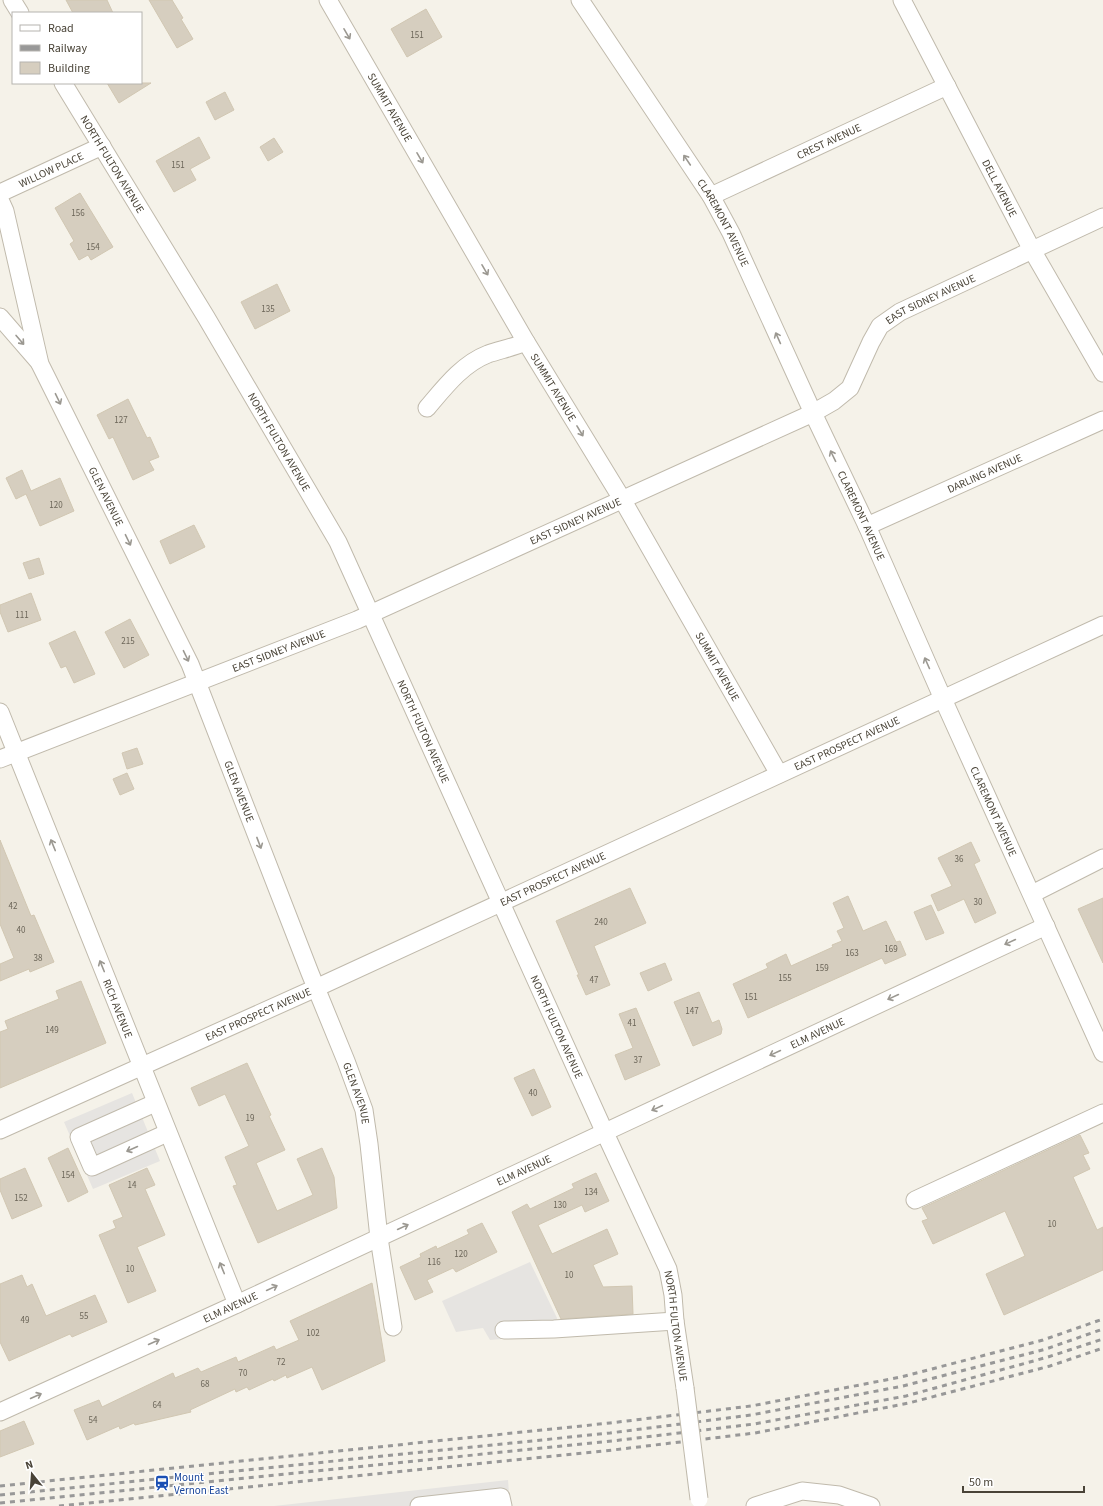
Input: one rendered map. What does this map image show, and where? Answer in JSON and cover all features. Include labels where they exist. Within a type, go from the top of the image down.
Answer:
[{"type":"street","points":[[12,0],[19,12]]},
{"type":"street","name":"SUMMIT AVENUE","points":[[328,0],[526,342],[622,499],[779,774]]},
{"type":"street","name":"CLAREMONT AVENUE","points":[[580,0],[711,196],[731,233],[812,413],[867,526],[943,699],[1103,1053]]},
{"type":"street","name":"DELL AVENUE","points":[[902,0],[1032,250],[1103,373]]},
{"type":"street","name":"NORTH FULTON AVENUE","points":[[64,84],[210,324],[338,542],[668,1269],[673,1295],[675,1321],[700,1503]]},
{"type":"street","name":"CREST AVENUE","points":[[711,196],[947,86]]},
{"type":"street","name":"WILLOW PLACE","points":[[0,193],[102,146]]},
{"type":"street","name":"GLEN AVENUE","points":[[0,200],[5,211],[40,364],[190,664],[364,1110],[379,1238],[393,1327]]},
{"type":"street","name":"EAST SIDNEY AVENUE","points":[[0,759],[371,614],[812,413],[834,401],[850,388],[880,326],[900,312],[1103,217]]},
{"type":"street","name":"GLEN AVENUE","points":[[0,317],[40,364]]},
{"type":"street","points":[[428,408],[452,380],[477,360],[487,355],[526,342]]},
{"type":"street","name":"DARLING AVENUE","points":[[867,526],[1103,420]]},
{"type":"street","name":"EAST PROSPECT AVENUE","points":[[0,1130],[316,988],[1103,625]]},
{"type":"street","name":"RICH AVENUE","points":[[0,712],[142,1066],[167,1133],[237,1304]]},
{"type":"street","points":[[1032,894],[1103,858]]},
{"type":"street","name":"ELM AVENUE","points":[[0,1412],[237,1304],[1046,926]]},
{"type":"street","points":[[155,1103],[79,1137],[92,1167],[167,1133]]},
{"type":"street","points":[[915,1200],[1103,1113]]},
{"type":"street","points":[[504,1330],[675,1321]]},
{"type":"street","points":[[755,1506],[802,1491],[839,1495],[871,1506]]},
{"type":"street","points":[[419,1506],[501,1497],[503,1506]]},
{"type":"shaded area","points":[[132,1093],[160,1161],[93,1189],[64,1122]]},
{"type":"shaded area","points":[[530,1262],[557,1318],[555,1334],[490,1340],[483,1328],[456,1332],[442,1301]]},
{"type":"shaded area","points":[[508,1480],[510,1506],[274,1506]]},
{"type":"building","points":[[66,0],[107,0],[113,12],[72,12]]},
{"type":"building","points":[[149,0],[172,0],[193,39],[177,48]]},
{"type":"building","points":[[426,9],[442,37],[407,57],[391,29]]},
{"type":"building","points":[[151,83],[119,103],[108,84]]},
{"type":"building","points":[[225,92],[234,110],[215,120],[206,102]]},
{"type":"building","points":[[199,137],[210,158],[190,169],[196,180],[174,192],[156,161]]},
{"type":"building","points":[[274,138],[283,152],[268,161],[260,147]]},
{"type":"building","points":[[80,193],[113,247],[91,260],[88,255],[79,260],[70,244],[74,241],[55,208]]},
{"type":"building","points":[[277,284],[290,311],[255,329],[241,302]]},
{"type":"building","points":[[128,399],[147,438],[150,437],[159,457],[149,461],[154,470],[133,480],[113,437],[109,439],[97,415]]},
{"type":"building","points":[[22,470],[31,491],[60,478],[74,511],[40,526],[26,494],[16,499],[6,478]]},
{"type":"building","points":[[194,525],[205,547],[170,564],[160,541]]},
{"type":"building","points":[[39,558],[44,574],[29,579],[23,563]]},
{"type":"building","points":[[31,593],[41,620],[8,632],[0,612],[0,605]]},
{"type":"building","points":[[130,619],[149,655],[124,668],[105,632]]},
{"type":"building","points":[[75,631],[95,674],[74,683],[66,666],[61,668],[49,643]]},
{"type":"building","points":[[137,748],[143,764],[127,769],[122,753]]},
{"type":"building","points":[[127,773],[134,789],[120,795],[113,779]]},
{"type":"building","points":[[0,840],[31,916],[34,915],[54,962],[30,972],[29,969],[0,981],[0,964],[14,958],[0,924]]},
{"type":"building","points":[[971,842],[980,861],[974,864],[996,913],[975,923],[964,899],[938,911],[931,895],[952,886],[938,858]]},
{"type":"building","points":[[630,888],[646,923],[594,946],[610,985],[586,995],[556,921]]},
{"type":"building","points":[[848,896],[863,931],[886,921],[896,942],[900,941],[906,955],[885,964],[882,958],[748,1018],[733,984],[768,968],[766,964],[786,954],[791,966],[833,947],[832,945],[842,941],[837,931],[844,928],[833,903]]},
{"type":"building","points":[[1103,898],[1103,963],[1078,909]]},
{"type":"building","points":[[931,905],[944,933],[926,940],[914,912]]},
{"type":"building","points":[[665,963],[672,980],[648,991],[640,973]]},
{"type":"building","points":[[81,981],[106,1043],[0,1088],[0,1032],[8,1029],[5,1021],[59,999],[56,991]]},
{"type":"building","points":[[699,992],[712,1023],[719,1020],[722,1029],[721,1034],[693,1046],[674,1002]]},
{"type":"building","points":[[636,1008],[660,1065],[625,1080],[615,1055],[633,1048],[619,1014]]},
{"type":"building","points":[[247,1063],[285,1150],[256,1163],[277,1211],[313,1195],[297,1159],[322,1148],[334,1177],[337,1208],[258,1243],[233,1186],[237,1185],[225,1157],[249,1146],[225,1094],[199,1106],[191,1088]]},
{"type":"building","points":[[534,1069],[551,1107],[532,1116],[514,1078]]},
{"type":"building","points":[[1080,1135],[1089,1153],[1083,1155],[1090,1169],[1073,1177],[1097,1230],[1103,1227],[1103,1270],[1004,1315],[986,1274],[1025,1256],[1005,1211],[933,1244],[922,1221],[928,1219],[922,1208]]},
{"type":"building","points":[[68,1148],[88,1192],[68,1202],[48,1158]]},
{"type":"building","points":[[25,1168],[42,1206],[12,1219],[0,1190],[0,1179]]},
{"type":"building","points":[[147,1168],[155,1185],[145,1189],[165,1235],[137,1247],[156,1291],[128,1303],[99,1235],[116,1228],[113,1221],[123,1217],[109,1185]]},
{"type":"building","points":[[596,1173],[609,1201],[585,1212],[582,1205],[538,1225],[552,1254],[607,1229],[618,1254],[593,1265],[603,1287],[632,1286],[633,1314],[561,1319],[512,1212],[527,1204],[530,1209],[574,1188],[572,1184]]},
{"type":"building","points":[[482,1223],[497,1252],[456,1272],[453,1268],[427,1280],[433,1292],[415,1300],[400,1267],[421,1257],[420,1254],[436,1246],[437,1249],[469,1234],[467,1230]]},
{"type":"building","points":[[22,1275],[27,1287],[32,1284],[46,1316],[95,1295],[107,1322],[72,1337],[70,1334],[9,1361],[0,1342],[0,1284]]},
{"type":"building","points":[[372,1283],[385,1361],[322,1390],[312,1367],[287,1378],[286,1375],[274,1381],[273,1379],[249,1390],[247,1387],[236,1392],[235,1389],[190,1410],[191,1412],[135,1425],[134,1423],[120,1429],[119,1426],[87,1440],[74,1410],[99,1400],[102,1407],[173,1373],[175,1378],[198,1368],[201,1372],[236,1357],[238,1362],[274,1346],[276,1350],[299,1340],[290,1321]]},
{"type":"building","points":[[24,1421],[34,1444],[0,1457],[0,1431]]},
{"type":"railway","points":[[0,1486],[610,1423],[751,1406],[901,1377],[1043,1340],[1103,1319]]},
{"type":"railway","points":[[0,1495],[610,1433],[751,1415],[903,1386],[1046,1349],[1103,1329]]},
{"type":"railway","points":[[0,1503],[612,1441],[754,1424],[906,1396],[1048,1357],[1103,1339]]},
{"type":"railway","points":[[59,1506],[613,1450],[755,1433],[909,1403],[1050,1366],[1103,1348]]},
{"type":"place","name":"Mount Vernon East","points":[[162,1483]]}]
